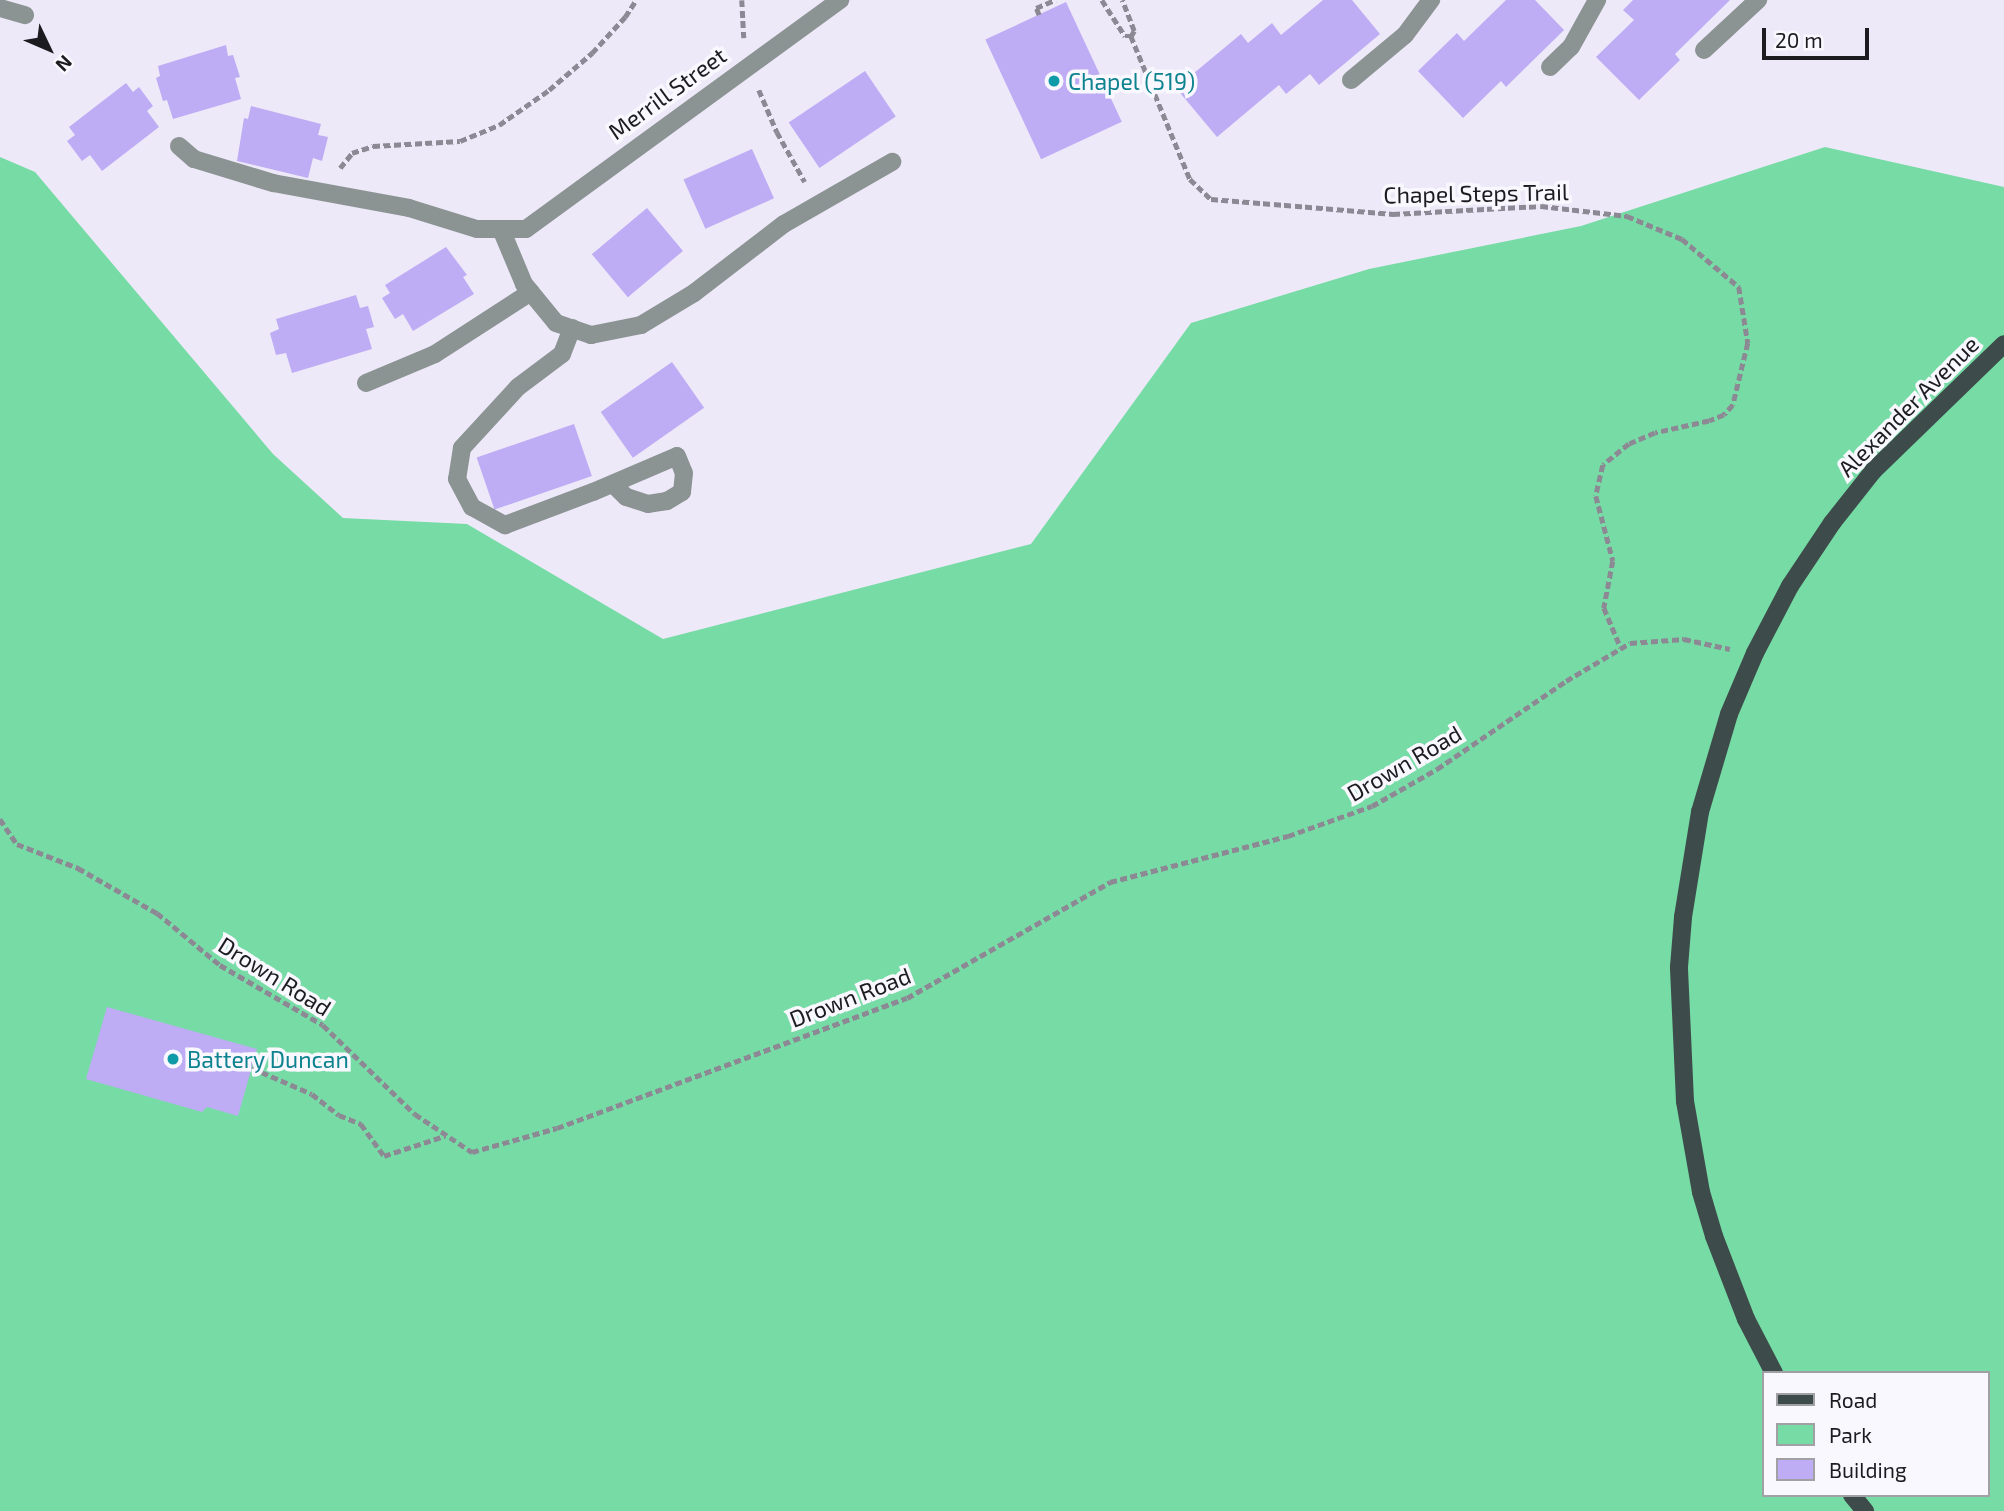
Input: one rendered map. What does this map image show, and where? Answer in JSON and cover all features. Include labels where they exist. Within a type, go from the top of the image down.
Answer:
[{"type":"main road","name":"Alexander Avenue","points":[[1772,1371],[1730,1282],[1702,1192],[1685,1101],[1679,1009],[1683,917],[1698,823],[1729,714],[1755,653],[1790,586],[1832,523],[1873,471],[2004,344]]},
{"type":"main road","points":[[1854,1497],[1866,1511]]},
{"type":"street","name":"Merrill Street","points":[[501,229],[526,229],[840,0]]},
{"type":"street","points":[[1351,80],[1405,35],[1431,0]]},
{"type":"street","points":[[1550,67],[1570,47],[1597,0]]},
{"type":"street","points":[[1704,50],[1758,0]]},
{"type":"street","points":[[0,8],[24,15]]},
{"type":"street","points":[[179,146],[194,159],[232,173],[409,208],[477,229],[501,229],[524,284],[556,323],[591,335],[641,326],[694,293],[784,224],[892,162]]},
{"type":"street","points":[[366,383],[435,354],[531,292]]},
{"type":"street","points":[[572,328],[562,354],[518,387],[462,449],[457,479],[472,507],[505,525],[613,484]]},
{"type":"path","points":[[322,191],[352,153],[373,146],[460,141],[499,125],[549,90],[592,52],[625,17],[636,0]]},
{"type":"path","points":[[742,0],[745,45]]},
{"type":"path","points":[[1040,15],[1037,8],[1055,0]]},
{"type":"path","points":[[1102,0],[1125,36],[1131,36],[1134,31],[1122,0]]},
{"type":"path","name":"Chapel Steps Trail","points":[[1131,36],[1190,179],[1211,199],[1393,214],[1541,206],[1627,216],[1682,239],[1739,287],[1748,343],[1733,405],[1724,415],[1709,421],[1656,433],[1629,444],[1602,466],[1596,496],[1614,561],[1604,608],[1621,648]]},
{"type":"path","points":[[758,86],[777,132],[819,204]]},
{"type":"path","name":"Drown Road","points":[[0,819],[18,844],[78,868],[157,914],[220,965],[323,1025],[415,1114],[472,1152],[556,1128],[907,998],[1110,882],[1288,836],[1372,806],[1437,769],[1566,681],[1630,643],[1684,639],[1755,653]]},
{"type":"path","points":[[251,1068],[312,1094],[339,1115],[360,1124],[384,1156],[446,1135]]},
{"type":"green space","points":[[1825,147],[2004,187],[2004,1511],[0,1511],[0,157],[35,172],[273,454],[343,518],[467,524],[663,639],[1031,544],[1191,323],[1369,269],[1581,226]]},
{"type":"building","points":[[1323,0],[1352,0],[1380,34],[1319,85],[1310,74],[1286,94],[1279,85],[1217,137],[1176,88],[1241,34],[1248,43],[1272,23],[1281,35]]},
{"type":"building","points":[[1506,0],[1535,0],[1564,30],[1506,87],[1501,81],[1463,118],[1418,71],[1457,33],[1464,41]]},
{"type":"building","points":[[1633,0],[1730,0],[1675,54],[1680,60],[1639,100],[1596,57],[1634,20],[1623,10]]},
{"type":"building","name":"Chapel (519)","points":[[1066,2],[1122,122],[1041,159],[985,40]]},
{"type":"building","points":[[226,45],[228,56],[233,55],[240,77],[235,78],[241,99],[173,119],[167,100],[163,101],[156,78],[160,76],[158,66]]},
{"type":"building","points":[[865,71],[896,117],[819,168],[789,122]]},
{"type":"building","points":[[126,83],[133,92],[139,87],[153,106],[147,111],[159,127],[102,171],[90,155],[82,161],[67,141],[75,135],[69,127]]},
{"type":"building","points":[[251,106],[321,124],[318,135],[328,137],[322,161],[313,158],[308,178],[237,161],[244,118],[248,119]]},
{"type":"building","points":[[752,149],[774,198],[705,229],[683,180]]},
{"type":"building","points":[[647,208],[683,251],[628,297],[592,254]]},
{"type":"building","points":[[446,247],[467,275],[463,277],[474,294],[413,331],[403,314],[395,319],[382,298],[390,293],[385,285]]},
{"type":"building","points":[[356,295],[360,308],[368,306],[374,327],[366,329],[372,349],[292,373],[286,353],[276,355],[270,333],[279,329],[276,319]]},
{"type":"building","points":[[672,362],[704,408],[633,458],[601,412]]},
{"type":"building","points":[[574,424],[592,476],[495,510],[477,458]]},
{"type":"building","name":"Battery Duncan","points":[[107,1007],[257,1049],[238,1116],[207,1107],[202,1112],[86,1079]]},
{"type":"place","name":"Chapel (519)","points":[[1054,81]]},
{"type":"place","name":"Battery Duncan","points":[[173,1059]]}]
